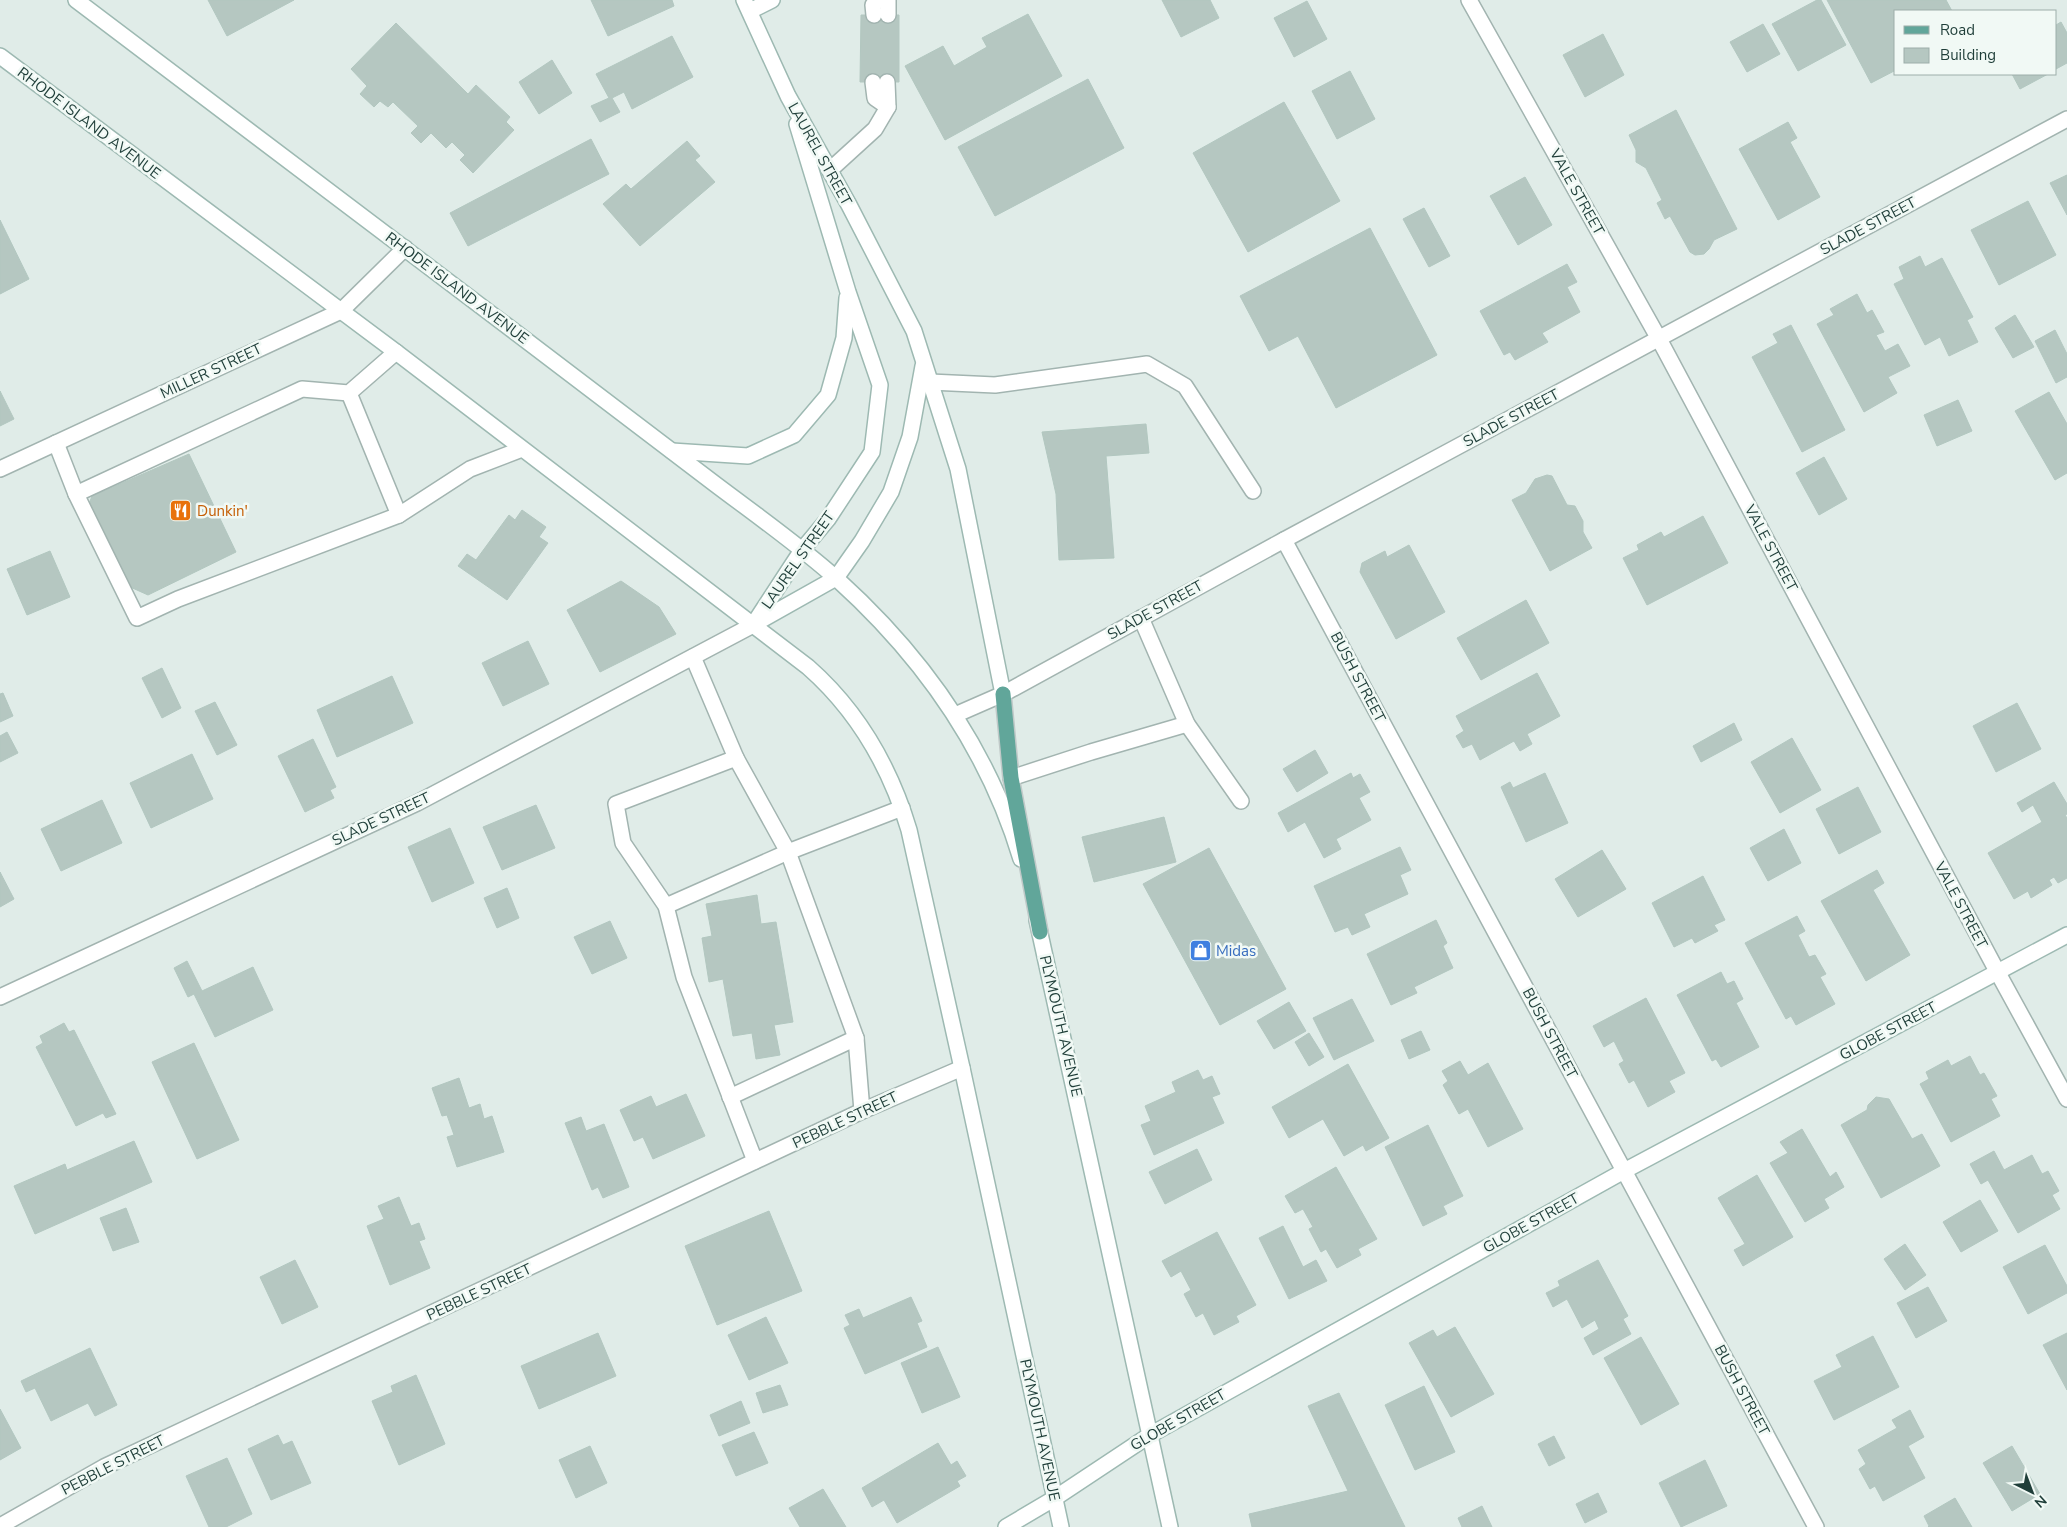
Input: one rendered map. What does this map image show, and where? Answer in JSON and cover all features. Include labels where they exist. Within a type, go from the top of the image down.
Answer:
[{"type":"main road","points":[[1003,694],[1011,778],[1040,932]]},
{"type":"street","name":"RHODE ISLAND AVENUE","points":[[76,0],[672,451],[836,578]]},
{"type":"street","points":[[747,6],[772,0]]},
{"type":"street","points":[[878,0],[873,5],[883,10]]},
{"type":"street","name":"VALE STREET","points":[[1469,0],[1659,339],[2067,1099]]},
{"type":"street","name":"LAUREL STREET","points":[[747,6],[788,96],[830,170],[914,331],[924,363],[910,437],[890,492],[862,541],[836,578],[753,625]]},
{"type":"street","name":"RHODE ISLAND AVENUE","points":[[0,56],[396,352],[753,625]]},
{"type":"street","points":[[830,170],[875,129],[888,108],[880,82]]},
{"type":"street","name":"LAUREL STREET","points":[[753,625],[802,550],[828,519],[872,452],[880,385],[848,292],[788,96]]},
{"type":"street","name":"SLADE STREET","points":[[955,715],[1003,694],[1284,540],[2067,119]]},
{"type":"street","name":"MILLER STREET","points":[[0,469],[341,311],[404,248]]},
{"type":"street","points":[[672,451],[748,456],[794,435],[828,395],[844,338],[848,292]]},
{"type":"street","points":[[76,494],[302,389],[349,393],[396,352]]},
{"type":"street","points":[[924,363],[958,468],[1003,694]]},
{"type":"street","points":[[930,382],[995,384],[1147,364],[1185,386],[1253,491]]},
{"type":"street","points":[[349,393],[398,515]]},
{"type":"street","points":[[56,443],[76,494],[137,618],[178,599],[398,515],[470,469],[522,448]]},
{"type":"street","name":"BUSH STREET","points":[[1284,540],[1624,1171],[1809,1525]]},
{"type":"street","name":"PLYMOUTH AVENUE","points":[[836,578],[920,665],[955,715],[984,767],[1006,816],[1026,876],[1040,932],[1170,1527]]},
{"type":"street","points":[[1141,618],[1187,724],[1241,801]]},
{"type":"street","name":"SLADE STREET","points":[[0,996],[417,803],[753,625]]},
{"type":"street","name":"PLYMOUTH AVENUE","points":[[753,625],[808,667],[841,699],[873,744],[902,808],[962,1068],[1061,1527]]},
{"type":"street","points":[[694,657],[736,758],[788,852],[856,1038],[862,1111]]},
{"type":"street","points":[[1011,778],[1187,724]]},
{"type":"street","points":[[736,758],[616,804],[623,843],[666,906],[684,977],[755,1161]]},
{"type":"street","points":[[666,906],[788,852],[902,808]]},
{"type":"street","name":"GLOBE STREET","points":[[1006,1527],[1055,1498],[1150,1435],[1624,1171],[2067,935]]},
{"type":"street","points":[[730,1097],[856,1038]]},
{"type":"street","name":"PEBBLE STREET","points":[[0,1526],[104,1467],[862,1111],[962,1068]]},
{"type":"building","points":[[208,0],[294,0],[227,36]]},
{"type":"building","points":[[591,0],[672,0],[674,6],[608,36]]},
{"type":"building","points":[[1162,0],[1210,0],[1219,18],[1181,37]]},
{"type":"building","points":[[1817,0],[1821,0],[1846,45],[1798,71],[1772,24]]},
{"type":"building","points":[[1827,0],[1946,0],[1951,10],[1894,10],[1894,71],[1871,83]]},
{"type":"building","points":[[1307,1],[1327,39],[1294,57],[1274,18]]},
{"type":"building","points":[[1028,14],[1062,76],[945,140],[905,66],[943,46],[954,66],[987,47],[982,38]]},
{"type":"building","points":[[861,15],[899,15],[899,82],[860,82]]},
{"type":"building","points":[[2061,22],[2067,33],[2067,63],[2057,68],[2057,24]]},
{"type":"building","points":[[396,23],[468,94],[476,85],[510,117],[506,122],[514,130],[473,173],[460,160],[465,155],[452,142],[446,148],[431,133],[421,143],[411,133],[418,126],[393,102],[388,107],[380,101],[374,107],[360,94],[367,86],[351,69]]},
{"type":"building","points":[[1763,24],[1780,54],[1747,72],[1730,42]]},
{"type":"building","points":[[1603,34],[1624,75],[1585,97],[1563,55]]},
{"type":"building","points":[[672,36],[693,77],[632,109],[624,92],[612,98],[620,112],[600,122],[591,106],[609,98],[596,74]]},
{"type":"building","points":[[552,60],[572,93],[539,114],[519,82]]},
{"type":"building","points":[[1350,71],[1375,119],[1337,139],[1312,91]]},
{"type":"building","points":[[2013,75],[2046,75],[2020,89]]},
{"type":"building","points":[[1088,79],[1124,148],[995,216],[958,147]]},
{"type":"building","points":[[1284,102],[1340,201],[1248,252],[1193,153]]},
{"type":"building","points":[[1676,110],[1737,229],[1714,240],[1704,254],[1695,255],[1690,252],[1670,216],[1665,219],[1657,203],[1662,200],[1646,168],[1636,162],[1636,150],[1629,135]]},
{"type":"building","points":[[1788,122],[1797,138],[1790,142],[1820,197],[1778,220],[1739,149]]},
{"type":"building","points":[[591,139],[609,174],[468,246],[450,213]]},
{"type":"building","points":[[687,141],[700,156],[695,160],[715,182],[640,246],[603,204],[626,184],[631,189]]},
{"type":"building","points":[[2067,175],[2067,215],[2050,183]]},
{"type":"building","points":[[1525,177],[1552,225],[1518,245],[1490,196]]},
{"type":"building","points":[[2028,201],[2056,255],[1999,285],[1971,230]]},
{"type":"building","points":[[1424,208],[1450,256],[1429,267],[1403,219]]},
{"type":"building","points":[[0,220],[29,279],[0,294]]},
{"type":"building","points":[[1370,228],[1437,355],[1336,408],[1298,336],[1269,351],[1240,296]]},
{"type":"building","points":[[1920,256],[1925,267],[1942,258],[1973,317],[1967,320],[1978,342],[1949,356],[1940,337],[1925,345],[1894,284],[1904,279],[1899,267]]},
{"type":"building","points":[[1567,264],[1577,282],[1567,287],[1580,312],[1542,333],[1548,342],[1515,360],[1510,352],[1504,355],[1480,311]]},
{"type":"building","points":[[1857,294],[1867,313],[1872,310],[1884,332],[1876,335],[1885,351],[1898,344],[1910,366],[1888,377],[1897,393],[1864,412],[1817,324],[1834,315],[1830,309]]},
{"type":"building","points":[[2015,315],[2034,347],[2013,358],[1995,328]]},
{"type":"building","points":[[1791,325],[1845,430],[1802,452],[1752,357],[1778,343],[1773,334]]},
{"type":"building","points":[[2055,330],[2067,354],[2067,377],[2056,383],[2035,341]]},
{"type":"building","points":[[0,391],[14,419],[0,426]]},
{"type":"building","points":[[2049,392],[2067,424],[2067,473],[2055,480],[2015,411]]},
{"type":"building","points":[[1958,400],[1972,431],[1937,446],[1924,415]]},
{"type":"building","points":[[1146,424],[1149,453],[1106,456],[1114,558],[1059,560],[1056,494],[1042,432]]},
{"type":"building","points":[[189,454],[236,552],[148,595],[128,586],[89,504],[92,496]]},
{"type":"building","points":[[1824,457],[1847,499],[1819,515],[1796,473]]},
{"type":"building","points":[[1547,475],[1552,476],[1567,505],[1575,506],[1583,521],[1583,532],[1592,548],[1550,571],[1512,500],[1526,493],[1535,479]]},
{"type":"building","points":[[522,510],[546,527],[539,537],[548,543],[507,600],[458,566],[467,554],[476,560],[509,515],[515,520]]},
{"type":"building","points":[[1703,516],[1728,563],[1647,605],[1623,558],[1639,550],[1637,545],[1661,532],[1664,537]]},
{"type":"building","points":[[1409,545],[1445,612],[1396,639],[1360,572],[1362,563],[1385,551],[1387,557]]},
{"type":"building","points":[[50,551],[70,597],[27,615],[7,569]]},
{"type":"building","points":[[621,581],[659,607],[676,634],[600,672],[567,610]]},
{"type":"building","points":[[1526,600],[1549,643],[1481,680],[1457,638]]},
{"type":"building","points":[[528,641],[549,684],[503,706],[482,663]]},
{"type":"building","points":[[162,668],[181,708],[162,718],[142,678]]},
{"type":"building","points":[[1537,673],[1560,716],[1527,734],[1532,744],[1520,751],[1514,741],[1480,760],[1472,744],[1463,748],[1456,736],[1464,731],[1456,716]]},
{"type":"building","points":[[392,676],[413,723],[337,757],[317,710]]},
{"type":"building","points":[[3,693],[13,716],[0,722],[0,694]]},
{"type":"building","points":[[215,702],[237,745],[217,755],[195,711]]},
{"type":"building","points":[[2017,703],[2041,749],[1996,772],[1973,726]]},
{"type":"building","points":[[1734,723],[1742,740],[1701,762],[1693,746]]},
{"type":"building","points":[[7,732],[18,753],[0,762],[0,736]]},
{"type":"building","points":[[1792,738],[1821,790],[1780,813],[1751,762]]},
{"type":"building","points":[[313,739],[336,787],[330,790],[334,798],[305,812],[278,756]]},
{"type":"building","points":[[1315,750],[1328,773],[1297,792],[1283,769]]},
{"type":"building","points":[[192,754],[213,799],[151,828],[130,783]]},
{"type":"building","points":[[1351,773],[1353,778],[1360,774],[1370,792],[1359,798],[1371,820],[1336,839],[1341,849],[1324,858],[1305,822],[1288,832],[1278,813]]},
{"type":"building","points":[[1545,773],[1568,823],[1526,842],[1501,787],[1510,782],[1513,788]]},
{"type":"building","points":[[2054,782],[2067,804],[2067,814],[2065,815],[2067,818],[2067,878],[2058,883],[2054,877],[2049,880],[2052,885],[2031,898],[2028,891],[2014,899],[1988,853],[2042,822],[2033,805],[2022,812],[2017,803]]},
{"type":"building","points":[[1858,787],[1881,832],[1839,854],[1816,809]]},
{"type":"building","points":[[102,800],[122,843],[61,871],[41,829]]},
{"type":"building","points":[[536,805],[555,848],[502,870],[483,827]]},
{"type":"building","points":[[1164,817],[1176,862],[1094,882],[1082,837]]},
{"type":"building","points":[[450,828],[474,883],[432,902],[408,847]]},
{"type":"building","points":[[1784,829],[1801,863],[1768,881],[1750,848]]},
{"type":"building","points":[[1400,847],[1411,870],[1400,875],[1408,894],[1364,914],[1370,927],[1352,935],[1348,927],[1335,932],[1314,886]]},
{"type":"building","points":[[1209,848],[1286,989],[1220,1025],[1143,884]]},
{"type":"building","points":[[1602,850],[1626,889],[1578,917],[1555,879]]},
{"type":"building","points":[[1877,870],[1884,883],[1873,890],[1910,955],[1866,981],[1821,901]]},
{"type":"building","points":[[0,872],[14,899],[0,907]]},
{"type":"building","points":[[1703,876],[1725,920],[1714,925],[1718,931],[1695,943],[1692,938],[1674,947],[1652,903]]},
{"type":"building","points":[[507,888],[519,918],[497,928],[484,898]]},
{"type":"building","points":[[757,895],[761,924],[776,922],[793,1022],[774,1025],[780,1055],[756,1059],[752,1033],[733,1036],[723,979],[709,982],[702,938],[712,936],[706,904]]},
{"type":"building","points":[[1797,916],[1805,931],[1798,935],[1809,957],[1815,955],[1826,974],[1820,977],[1835,1004],[1796,1025],[1791,1016],[1786,1019],[1745,943]]},
{"type":"building","points":[[1436,920],[1447,943],[1443,946],[1453,968],[1414,987],[1417,993],[1391,1005],[1367,954]]},
{"type":"building","points":[[610,921],[627,958],[592,974],[574,937]]},
{"type":"building","points":[[187,961],[202,991],[253,967],[273,1010],[215,1037],[194,994],[188,997],[174,968]]},
{"type":"building","points":[[1721,972],[1727,984],[1734,981],[1743,999],[1736,1003],[1759,1047],[1721,1067],[1716,1059],[1712,1061],[1677,995]]},
{"type":"building","points":[[1646,998],[1685,1073],[1669,1081],[1675,1092],[1648,1107],[1634,1080],[1629,1083],[1619,1064],[1624,1061],[1614,1041],[1604,1047],[1593,1026]]},
{"type":"building","points":[[1352,999],[1374,1041],[1334,1060],[1313,1018]]},
{"type":"building","points":[[1289,1002],[1306,1031],[1274,1049],[1257,1021]]},
{"type":"building","points":[[64,1023],[69,1032],[74,1030],[116,1114],[106,1118],[103,1113],[76,1126],[36,1047],[43,1043],[40,1036]]},
{"type":"building","points":[[1421,1031],[1430,1050],[1409,1059],[1401,1040]]},
{"type":"building","points":[[1309,1033],[1324,1057],[1309,1066],[1295,1042]]},
{"type":"building","points":[[194,1043],[239,1140],[197,1159],[152,1062]]},
{"type":"building","points":[[1970,1056],[1980,1075],[1984,1073],[1997,1096],[1991,1099],[2000,1116],[1951,1142],[1920,1084],[1929,1079],[1926,1072],[1948,1060],[1951,1066]]},
{"type":"building","points":[[1460,1061],[1468,1075],[1488,1063],[1523,1129],[1488,1147],[1468,1109],[1459,1114],[1443,1085],[1448,1081],[1442,1071]]},
{"type":"building","points":[[1348,1064],[1389,1138],[1366,1151],[1363,1145],[1344,1156],[1323,1119],[1289,1138],[1272,1107]]},
{"type":"building","points":[[1198,1070],[1203,1080],[1212,1076],[1220,1094],[1212,1097],[1224,1123],[1154,1155],[1141,1125],[1151,1121],[1145,1106],[1176,1092],[1172,1082]]},
{"type":"building","points":[[459,1078],[469,1108],[480,1104],[484,1119],[492,1116],[504,1152],[457,1167],[447,1137],[454,1135],[447,1115],[442,1116],[432,1088]]},
{"type":"building","points":[[686,1094],[705,1136],[653,1159],[643,1137],[634,1141],[620,1110],[651,1096],[656,1107]]},
{"type":"building","points":[[1876,1097],[1889,1099],[1912,1139],[1922,1134],[1940,1166],[1881,1198],[1841,1125],[1867,1110],[1868,1105]]},
{"type":"building","points":[[581,1117],[586,1131],[604,1124],[629,1187],[603,1198],[598,1187],[592,1190],[565,1123]]},
{"type":"building","points":[[1428,1125],[1463,1196],[1443,1206],[1447,1214],[1423,1226],[1385,1147]]},
{"type":"building","points":[[1802,1129],[1830,1177],[1836,1172],[1844,1187],[1824,1199],[1829,1208],[1805,1222],[1770,1163],[1788,1153],[1780,1142]]},
{"type":"building","points":[[134,1141],[152,1182],[35,1234],[14,1186],[65,1164],[67,1170]]},
{"type":"building","points":[[1197,1149],[1212,1180],[1165,1204],[1149,1172]]},
{"type":"building","points":[[1994,1151],[2004,1170],[2032,1155],[2042,1174],[2048,1171],[2059,1191],[2052,1195],[2060,1209],[2018,1233],[1988,1180],[1981,1184],[1970,1164]]},
{"type":"building","points":[[1336,1167],[1377,1239],[1358,1249],[1361,1255],[1337,1268],[1326,1249],[1321,1252],[1309,1229],[1313,1227],[1303,1209],[1295,1213],[1285,1196]]},
{"type":"building","points":[[1757,1175],[1793,1237],[1743,1266],[1734,1250],[1745,1244],[1718,1198]]},
{"type":"building","points":[[399,1197],[411,1226],[419,1223],[425,1239],[419,1241],[430,1268],[390,1285],[367,1226],[384,1219],[378,1206]]},
{"type":"building","points":[[1980,1200],[1998,1231],[1961,1252],[1943,1222]]},
{"type":"building","points":[[126,1208],[139,1242],[113,1251],[100,1218]]},
{"type":"building","points":[[769,1211],[802,1291],[717,1325],[685,1246]]},
{"type":"building","points":[[1283,1226],[1303,1267],[1316,1260],[1327,1281],[1289,1299],[1259,1238]]},
{"type":"building","points":[[1217,1232],[1256,1305],[1236,1316],[1239,1322],[1214,1335],[1203,1313],[1196,1317],[1184,1294],[1191,1290],[1181,1271],[1171,1277],[1162,1261]]},
{"type":"building","points":[[1905,1244],[1926,1275],[1905,1290],[1884,1259]]},
{"type":"building","points":[[2045,1245],[2067,1286],[2067,1293],[2028,1314],[2003,1267]]},
{"type":"building","points":[[295,1260],[318,1307],[282,1324],[260,1277]]},
{"type":"building","points":[[1598,1260],[1628,1316],[1623,1319],[1631,1334],[1593,1355],[1584,1338],[1599,1329],[1595,1320],[1582,1328],[1567,1299],[1553,1307],[1546,1293],[1560,1286],[1558,1281]]},
{"type":"building","points":[[1928,1287],[1947,1321],[1916,1338],[1897,1303]]},
{"type":"building","points":[[911,1297],[922,1321],[917,1323],[927,1347],[865,1374],[844,1328],[850,1325],[845,1315],[859,1309],[863,1318]]},
{"type":"building","points":[[766,1317],[788,1363],[749,1380],[728,1335]]},
{"type":"building","points":[[1455,1327],[1494,1394],[1451,1417],[1409,1343],[1433,1330],[1437,1337]]},
{"type":"building","points":[[598,1333],[616,1376],[539,1409],[521,1366]]},
{"type":"building","points":[[2067,1333],[2067,1390],[2043,1345]]},
{"type":"building","points":[[1873,1336],[1899,1387],[1834,1420],[1814,1381],[1842,1367],[1836,1355]]},
{"type":"building","points":[[1641,1337],[1679,1404],[1641,1425],[1604,1358]]},
{"type":"building","points":[[938,1347],[960,1397],[922,1413],[901,1363]]},
{"type":"building","points":[[90,1348],[117,1405],[95,1416],[88,1403],[51,1421],[35,1388],[26,1392],[21,1381]]},
{"type":"building","points":[[416,1375],[445,1444],[399,1465],[372,1401],[393,1392],[391,1386]]},
{"type":"building","points":[[780,1385],[788,1405],[763,1413],[756,1393]]},
{"type":"building","points":[[1424,1386],[1455,1452],[1415,1470],[1385,1405]]},
{"type":"building","points":[[1339,1393],[1405,1527],[1252,1527],[1249,1514],[1348,1491],[1308,1406]]},
{"type":"building","points":[[741,1401],[750,1423],[719,1436],[710,1415]]},
{"type":"building","points":[[0,1409],[21,1448],[0,1460]]},
{"type":"building","points":[[1910,1410],[1924,1437],[1908,1446],[1925,1478],[1883,1501],[1875,1486],[1870,1489],[1859,1469],[1866,1464],[1858,1450],[1897,1428],[1892,1420]]},
{"type":"building","points":[[754,1432],[768,1463],[736,1476],[722,1445]]},
{"type":"building","points":[[278,1435],[283,1445],[292,1441],[311,1483],[271,1500],[248,1449]]},
{"type":"building","points":[[1554,1436],[1565,1458],[1549,1466],[1538,1444]]},
{"type":"building","points":[[938,1443],[951,1465],[957,1461],[966,1476],[957,1481],[960,1486],[897,1523],[884,1500],[872,1507],[862,1488]]},
{"type":"building","points":[[590,1446],[607,1483],[576,1498],[559,1460]]},
{"type":"building","points":[[2012,1446],[2040,1494],[2012,1511],[1983,1463]]},
{"type":"building","points":[[227,1458],[252,1514],[226,1527],[209,1527],[186,1476]]},
{"type":"building","points":[[1705,1460],[1727,1506],[1681,1527],[1659,1483]]},
{"type":"building","points":[[823,1489],[846,1527],[800,1527],[789,1508]]},
{"type":"building","points":[[1598,1493],[1607,1512],[1585,1523],[1576,1504]]},
{"type":"building","points":[[1955,1498],[1972,1527],[1928,1527],[1924,1516]]},
{"type":"building","points":[[1482,1506],[1492,1527],[1462,1527],[1458,1518]]},
{"type":"place","name":"Dunkin'","points":[[181,511]]},
{"type":"place","name":"Midas","points":[[1200,951]]}]
